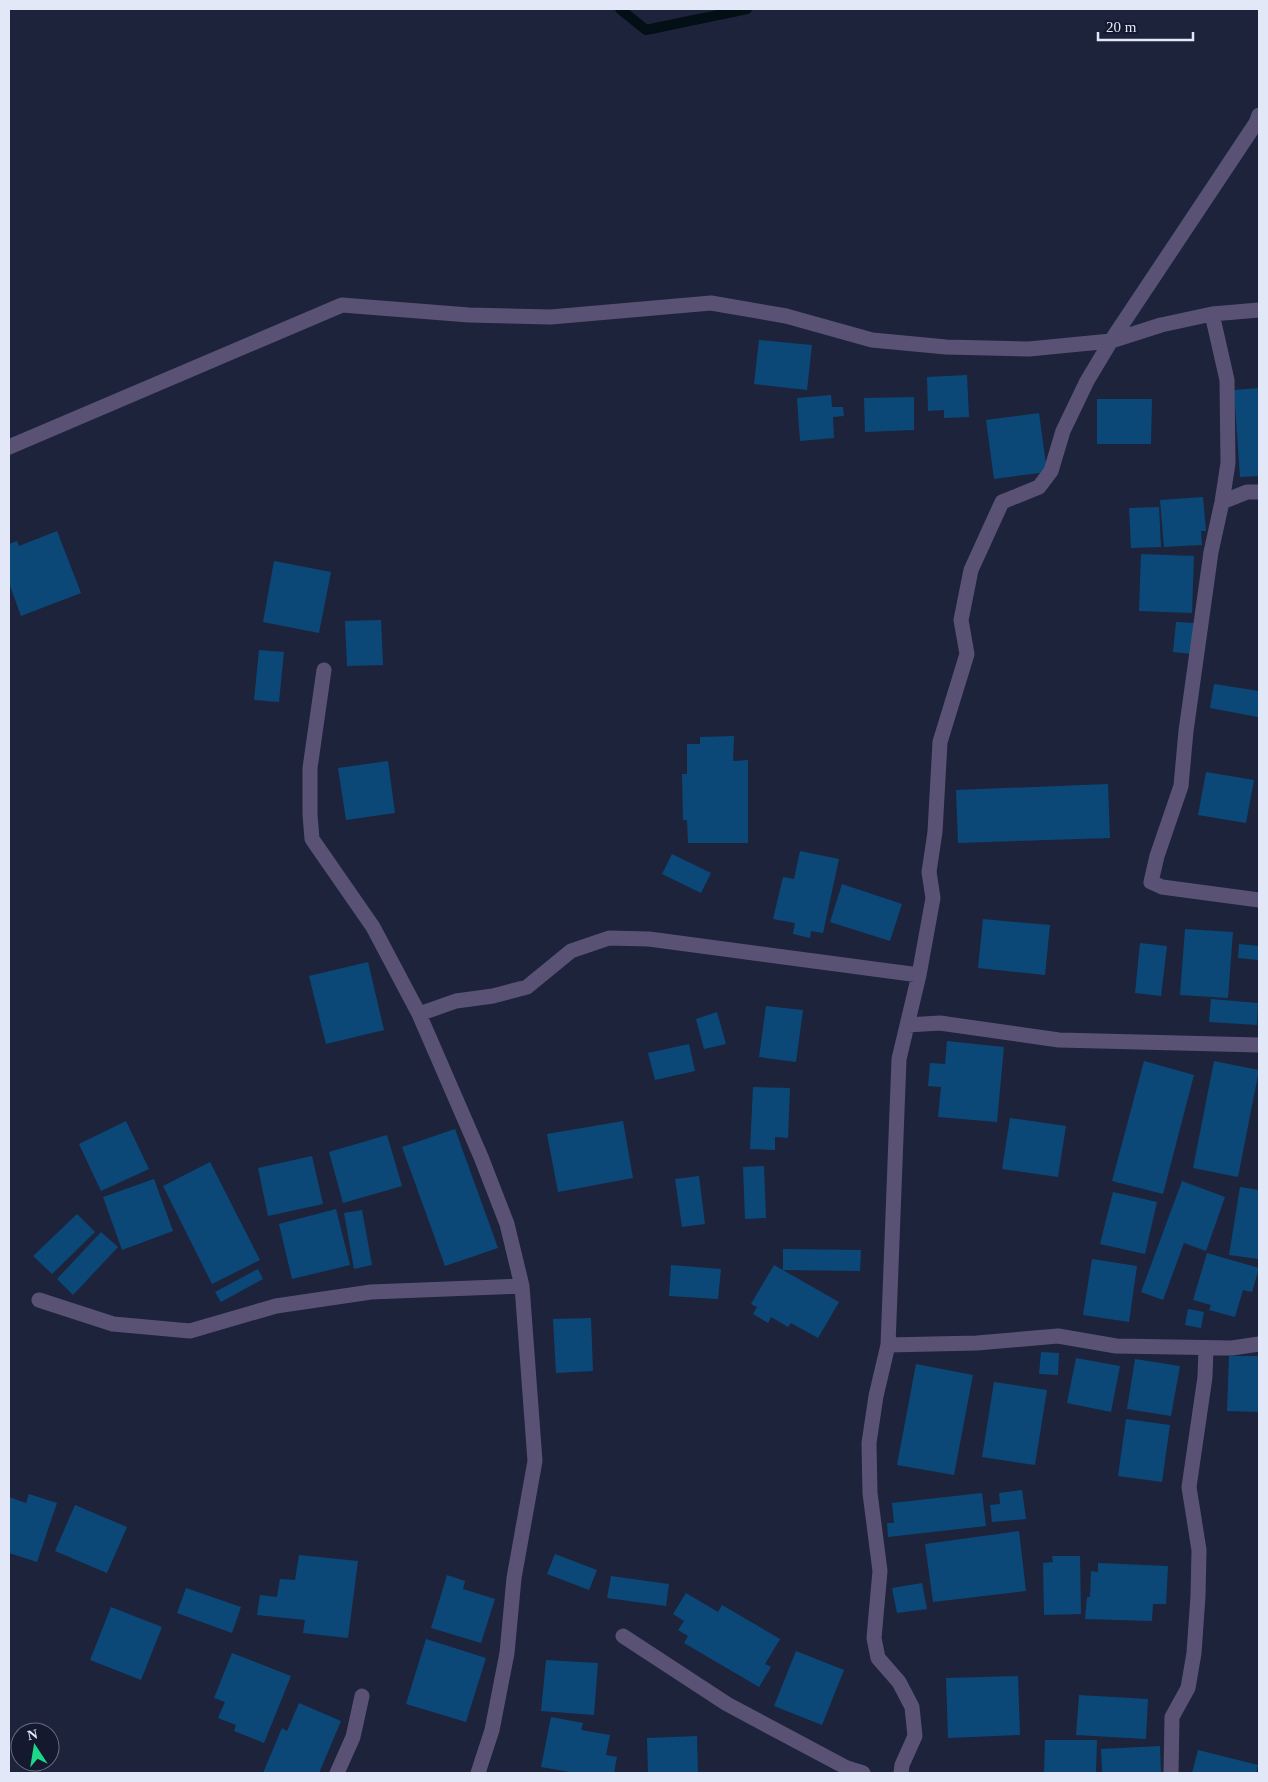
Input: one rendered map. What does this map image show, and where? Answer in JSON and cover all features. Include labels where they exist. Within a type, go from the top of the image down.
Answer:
[{"type":"street","points":[[901,1773],[902,1764],[915,1736],[912,1707],[900,1682],[878,1658],[874,1638],[880,1572],[870,1493],[869,1443],[876,1396],[888,1345],[899,1059],[919,975],[933,898],[930,872],[935,832],[940,742],[967,654],[961,620],[971,570],[1002,502],[1039,487],[1051,471],[1063,431],[1087,381],[1111,340],[1256,123],[1259,115]]},
{"type":"street","points":[[9,447],[342,305],[469,315],[551,317],[711,303],[786,316],[872,340],[946,347],[1029,349],[1111,340],[1161,325],[1212,314],[1259,310]]},
{"type":"street","points":[[1212,314],[1228,380],[1228,463],[1211,552],[1186,731],[1181,786],[1157,856],[1151,882],[1162,887],[1259,900]]},
{"type":"street","points":[[1222,502],[1247,492],[1259,492]]},
{"type":"street","points":[[324,670],[310,768],[312,839],[373,927],[419,1014],[481,1157],[507,1224],[522,1286],[535,1461],[514,1578],[507,1653],[492,1730],[478,1773]]},
{"type":"street","points":[[419,1014],[456,1000],[493,996],[527,987],[571,951],[609,938],[649,939],[919,975]]},
{"type":"street","points":[[907,1025],[940,1023],[1059,1040],[1259,1045]]},
{"type":"street","points":[[38,1300],[113,1324],[190,1331],[276,1306],[371,1292],[522,1286]]},
{"type":"street","points":[[888,1345],[977,1342],[1058,1336],[1116,1346],[1232,1348],[1259,1344]]},
{"type":"street","points":[[1171,1773],[1172,1717],[1188,1688],[1194,1653],[1198,1605],[1199,1550],[1189,1487],[1205,1377],[1206,1348]]},
{"type":"street","points":[[624,1636],[727,1704],[847,1768],[863,1773]]},
{"type":"street","points":[[337,1773],[353,1737],[362,1696]]},
{"type":"building","points":[[759,340],[812,345],[807,390],[754,384]]},
{"type":"building","points":[[967,375],[969,417],[944,418],[944,410],[928,411],[927,377]]},
{"type":"building","points":[[1259,388],[1259,476],[1240,477],[1234,390]]},
{"type":"building","points":[[831,395],[832,407],[843,407],[844,416],[833,417],[834,438],[800,441],[797,398]]},
{"type":"building","points":[[914,397],[914,430],[865,432],[864,398]]},
{"type":"building","points":[[1097,399],[1152,399],[1151,444],[1097,444]]},
{"type":"building","points":[[1039,413],[1047,472],[994,479],[986,420]]},
{"type":"building","points":[[1203,497],[1206,531],[1201,531],[1202,545],[1164,547],[1160,500]]},
{"type":"building","points":[[1159,507],[1161,547],[1131,548],[1129,508]]},
{"type":"building","points":[[57,531],[81,593],[21,616],[9,583],[9,544],[17,541],[19,546]]},
{"type":"building","points":[[1141,554],[1194,556],[1192,613],[1139,611]]},
{"type":"building","points":[[274,561],[331,572],[319,633],[263,622]]},
{"type":"building","points":[[381,620],[383,665],[347,666],[345,621]]},
{"type":"building","points":[[1176,622],[1195,623],[1192,654],[1173,652]]},
{"type":"building","points":[[259,650],[284,652],[279,702],[254,700]]},
{"type":"building","points":[[1214,684],[1259,691],[1258,717],[1210,708]]},
{"type":"building","points":[[734,736],[733,761],[748,760],[748,843],[688,843],[687,820],[683,820],[682,774],[687,774],[687,744],[700,744],[700,737]]},
{"type":"building","points":[[388,761],[395,813],[346,820],[338,768]]},
{"type":"building","points":[[1206,772],[1254,780],[1246,823],[1198,815]]},
{"type":"building","points":[[1108,784],[1110,838],[958,843],[956,790]]},
{"type":"building","points":[[800,851],[839,859],[823,933],[811,931],[810,938],[793,934],[795,923],[773,919],[783,877],[794,879]]},
{"type":"building","points":[[672,854],[711,873],[701,893],[662,874]]},
{"type":"building","points":[[842,884],[902,904],[890,941],[830,922]]},
{"type":"building","points":[[983,919],[1050,925],[1045,975],[978,968]]},
{"type":"building","points":[[1185,929],[1233,932],[1228,998],[1180,995]]},
{"type":"building","points":[[1140,943],[1167,946],[1161,996],[1135,993]]},
{"type":"building","points":[[1239,944],[1259,946],[1259,960],[1238,958]]},
{"type":"building","points":[[368,962],[384,1030],[326,1044],[309,976]]},
{"type":"building","points":[[1211,999],[1258,1003],[1257,1025],[1209,1022]]},
{"type":"building","points":[[766,1006],[803,1010],[796,1062],[759,1057]]},
{"type":"building","points":[[717,1012],[726,1044],[704,1049],[696,1019]]},
{"type":"building","points":[[947,1041],[1004,1047],[997,1122],[938,1117],[941,1087],[928,1086],[930,1063],[945,1064]]},
{"type":"building","points":[[689,1044],[695,1071],[655,1080],[648,1053]]},
{"type":"building","points":[[1144,1061],[1194,1075],[1163,1194],[1112,1181]]},
{"type":"building","points":[[1214,1061],[1259,1070],[1238,1177],[1193,1168]]},
{"type":"building","points":[[753,1087],[790,1088],[788,1138],[775,1137],[775,1150],[750,1149]]},
{"type":"building","points":[[1010,1118],[1066,1126],[1058,1177],[1002,1169]]},
{"type":"building","points":[[126,1121],[149,1169],[101,1191],[79,1144]]},
{"type":"building","points":[[623,1121],[633,1178],[558,1192],[547,1134]]},
{"type":"building","points":[[455,1129],[498,1248],[445,1266],[402,1147]]},
{"type":"building","points":[[387,1135],[402,1186],[343,1203],[329,1152]]},
{"type":"building","points":[[312,1156],[323,1204],[268,1216],[258,1168]]},
{"type":"building","points":[[210,1162],[260,1260],[212,1284],[163,1186]]},
{"type":"building","points":[[764,1166],[766,1218],[745,1219],[743,1167]]},
{"type":"building","points":[[699,1176],[705,1224],[682,1227],[675,1179]]},
{"type":"building","points":[[154,1179],[173,1231],[122,1250],[103,1197]]},
{"type":"building","points":[[1182,1181],[1225,1197],[1206,1251],[1184,1243],[1163,1300],[1141,1292]]},
{"type":"building","points":[[1240,1187],[1259,1190],[1259,1259],[1229,1255]]},
{"type":"building","points":[[1113,1192],[1157,1202],[1145,1254],[1100,1244]]},
{"type":"building","points":[[336,1209],[350,1265],[292,1279],[279,1224]]},
{"type":"building","points":[[362,1210],[372,1265],[354,1269],[344,1213]]},
{"type":"building","points":[[77,1214],[95,1232],[52,1274],[33,1256]]},
{"type":"building","points":[[101,1232],[118,1247],[73,1295],[57,1279]]},
{"type":"building","points":[[783,1249],[861,1250],[860,1271],[783,1270]]},
{"type":"building","points":[[1207,1253],[1259,1268],[1252,1292],[1243,1290],[1235,1317],[1209,1310],[1211,1305],[1193,1300]]},
{"type":"building","points":[[1092,1259],[1137,1266],[1129,1322],[1083,1315]]},
{"type":"building","points":[[671,1265],[721,1269],[718,1299],[669,1296]]},
{"type":"building","points":[[774,1265],[839,1302],[818,1338],[791,1323],[788,1327],[771,1317],[768,1323],[753,1314],[757,1307],[751,1304]]},
{"type":"building","points":[[258,1269],[263,1279],[221,1302],[215,1292]]},
{"type":"building","points":[[1188,1309],[1204,1312],[1201,1328],[1185,1325]]},
{"type":"building","points":[[591,1318],[593,1371],[556,1373],[553,1319]]},
{"type":"building","points":[[1041,1352],[1059,1353],[1058,1375],[1039,1374]]},
{"type":"building","points":[[1229,1356],[1259,1356],[1259,1412],[1227,1411]]},
{"type":"building","points":[[1076,1358],[1120,1366],[1111,1412],[1067,1403]]},
{"type":"building","points":[[1135,1359],[1180,1366],[1171,1416],[1127,1409]]},
{"type":"building","points":[[916,1364],[973,1375],[954,1475],[897,1465]]},
{"type":"building","points":[[994,1382],[1047,1390],[1035,1465],[982,1457]]},
{"type":"building","points":[[1126,1419],[1170,1425],[1162,1482],[1118,1476]]},
{"type":"building","points":[[1022,1490],[1026,1519],[992,1522],[990,1505],[1000,1504],[999,1493]]},
{"type":"building","points":[[982,1493],[986,1526],[888,1537],[887,1523],[894,1523],[892,1503]]},
{"type":"building","points":[[29,1494],[57,1503],[37,1562],[9,1553],[9,1497],[26,1503]]},
{"type":"building","points":[[75,1505],[127,1527],[107,1573],[55,1551]]},
{"type":"building","points":[[1019,1531],[1026,1591],[933,1602],[925,1544]]},
{"type":"building","points":[[555,1554],[597,1570],[589,1590],[547,1574]]},
{"type":"building","points":[[299,1555],[358,1561],[348,1638],[303,1633],[305,1620],[257,1615],[260,1595],[277,1597],[280,1579],[295,1580]]},
{"type":"building","points":[[1052,1556],[1080,1556],[1081,1614],[1044,1615],[1043,1563],[1053,1562]]},
{"type":"building","points":[[1098,1563],[1168,1566],[1166,1604],[1153,1604],[1152,1621],[1085,1619],[1087,1597],[1090,1597],[1091,1571],[1098,1572]]},
{"type":"building","points":[[447,1575],[465,1581],[463,1589],[495,1599],[481,1643],[431,1628]]},
{"type":"building","points":[[611,1576],[669,1584],[666,1606],[607,1598]]},
{"type":"building","points":[[922,1583],[927,1609],[897,1613],[892,1588]]},
{"type":"building","points":[[186,1588],[241,1607],[232,1633],[177,1613]]},
{"type":"building","points":[[686,1593],[718,1612],[722,1605],[780,1639],[765,1664],[771,1667],[759,1687],[684,1643],[688,1636],[678,1630],[684,1621],[673,1614]]},
{"type":"building","points":[[111,1607],[162,1627],[141,1680],[90,1660]]},
{"type":"building","points":[[426,1639],[486,1658],[466,1722],[406,1704]]},
{"type":"building","points":[[796,1651],[844,1670],[822,1725],[774,1706]]},
{"type":"building","points":[[232,1653],[291,1676],[264,1743],[234,1731],[236,1725],[218,1718],[225,1702],[214,1698]]},
{"type":"building","points":[[546,1660],[598,1663],[594,1715],[541,1711]]},
{"type":"building","points":[[1018,1676],[1020,1735],[948,1738],[946,1678]]},
{"type":"building","points":[[1079,1695],[1148,1699],[1146,1739],[1076,1735]]},
{"type":"building","points":[[299,1703],[341,1721],[319,1773],[263,1773],[282,1728],[287,1731]]},
{"type":"building","points":[[551,1717],[583,1723],[581,1730],[610,1735],[606,1755],[617,1757],[614,1773],[575,1773],[541,1767]]},
{"type":"building","points":[[697,1736],[698,1773],[648,1773],[647,1738]]},
{"type":"building","points":[[1045,1740],[1097,1740],[1096,1773],[1044,1773]]},
{"type":"building","points":[[1160,1746],[1161,1773],[1102,1773],[1101,1749]]},
{"type":"building","points":[[1198,1750],[1258,1765],[1256,1773],[1192,1773]]},
{"type":"waterway","points":[[620,9],[646,30],[747,9]]}]
